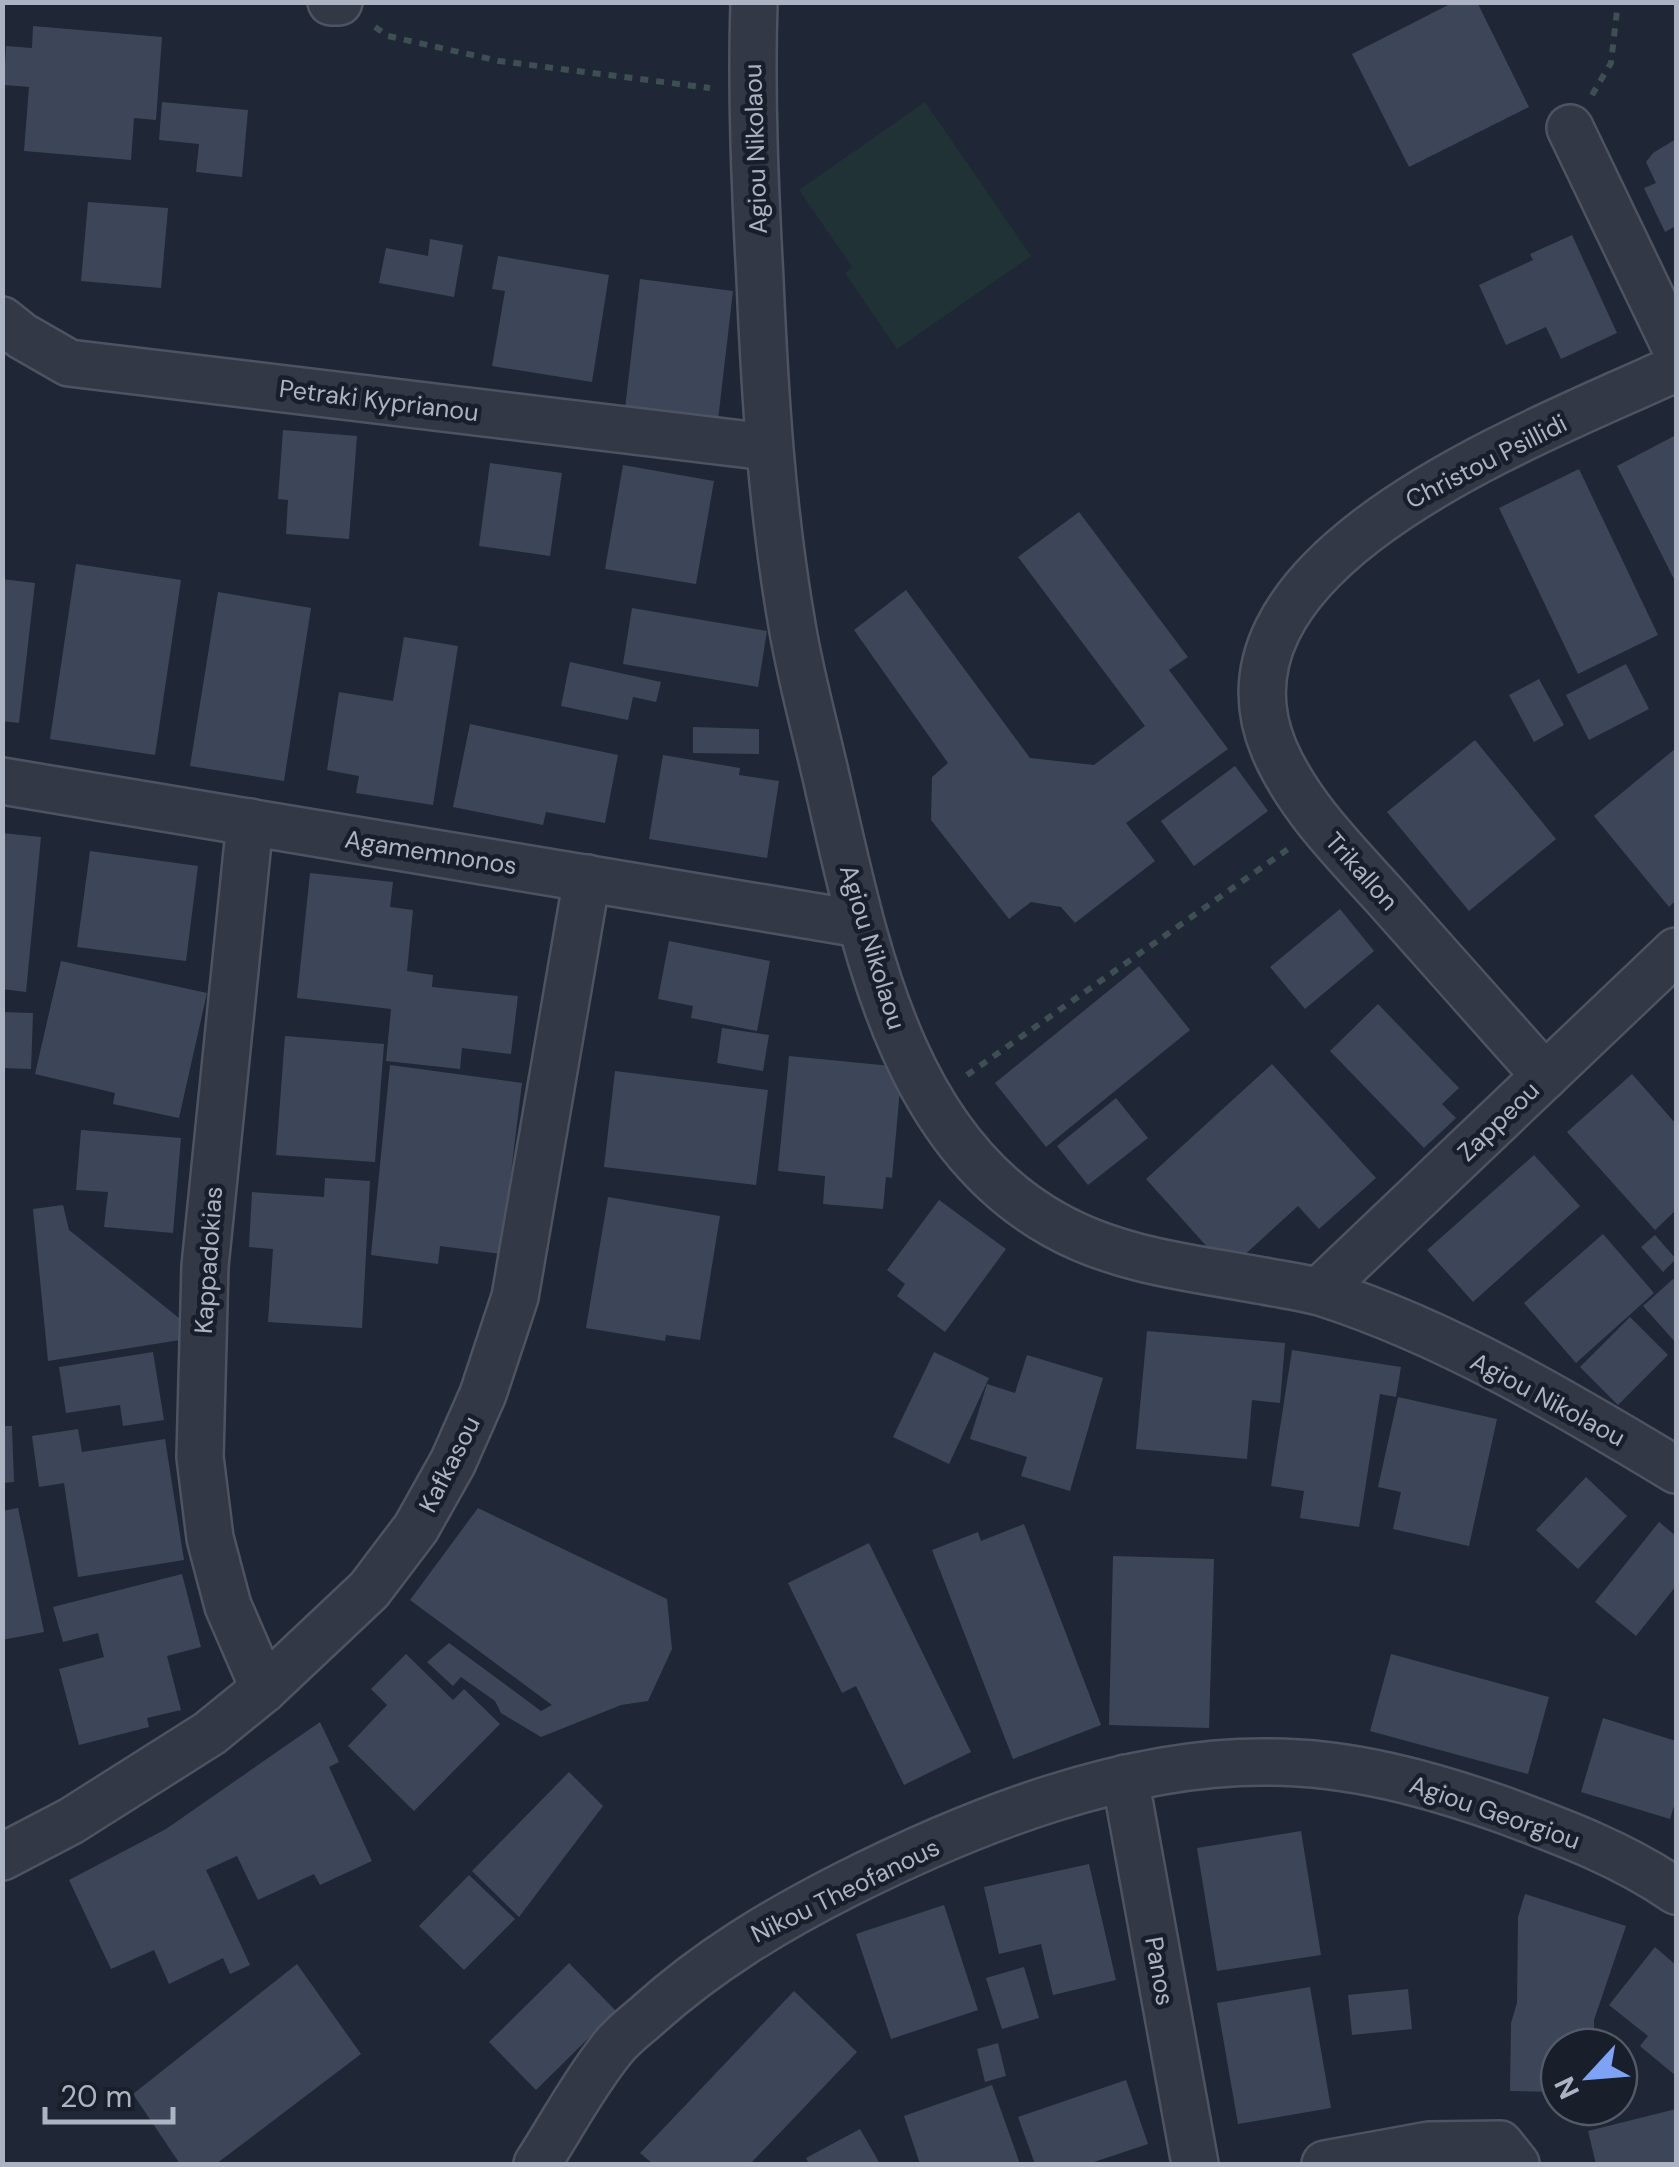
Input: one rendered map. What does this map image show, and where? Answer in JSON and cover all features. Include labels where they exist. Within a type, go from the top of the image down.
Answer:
[{"type":"street","name":"Agiou Nikolaou","points":[[754,2],[751,94],[768,447],[792,628],[860,924],[892,1022],[932,1100],[989,1177],[1051,1223],[1077,1237],[1130,1256],[1319,1291],[1412,1328],[1492,1367],[1595,1421],[1676,1470]]},
{"type":"street","points":[[1570,128],[1676,349]]},
{"type":"street","name":"Petraki Kyprianou","points":[[2,320],[69,363],[768,447]]},
{"type":"street","name":"Christou Psillidi","points":[[1278,628],[1303,588],[1344,546],[1402,504],[1467,466],[1676,368]]},
{"type":"street","name":"Trikallon","points":[[1278,628],[1266,670],[1262,708],[1274,748],[1322,826],[1545,1076]]},
{"type":"street","name":"Agamemnonos","points":[[2,781],[860,924]]},
{"type":"street","name":"Kappadokias","points":[[250,822],[205,1266],[200,1457],[210,1538],[228,1606],[264,1689]]},
{"type":"street","name":"Kafkasou","points":[[2,1857],[144,1777],[210,1733],[264,1689],[369,1590],[416,1528],[483,1394],[515,1297],[587,878]]},
{"type":"street","name":"Zappeou","points":[[1319,1291],[1676,950]]},
{"type":"street","name":"Agiou Georgiou","points":[[1125,1778],[1200,1764],[1271,1762],[1355,1769],[1452,1792],[1578,1837],[1676,1891]]},
{"type":"street","name":"Nikou Theofanous","points":[[537,2164],[612,2048],[678,1988],[744,1940],[897,1859],[1049,1800],[1125,1778]]},
{"type":"street","name":"Panos","points":[[1125,1778],[1195,2164]]},
{"type":"street","points":[[1326,2164],[1429,2145],[1500,2144],[1516,2164]]},
{"type":"path","points":[[1570,128],[1611,63],[1618,2]]},
{"type":"path","points":[[336,3],[388,36],[480,57],[751,94]]},
{"type":"path","points":[[932,1100],[1322,826]]},
{"type":"shaded area","points":[[925,102],[1031,256],[897,349],[845,273],[852,267],[799,190]]},
{"type":"building","points":[[1454,2],[1477,2],[1529,107],[1409,167],[1352,54]]},
{"type":"building","points":[[33,26],[162,37],[156,120],[134,118],[131,160],[24,151],[29,87],[4,85],[6,46],[32,48]]},
{"type":"building","points":[[162,102],[248,110],[242,177],[196,172],[199,144],[159,140]]},
{"type":"building","points":[[1676,139],[1676,226],[1665,232],[1644,188],[1656,183],[1646,162]]},
{"type":"building","points":[[88,202],[168,208],[161,288],[81,281]]},
{"type":"building","points":[[1572,235],[1617,333],[1561,359],[1546,327],[1506,345],[1479,285],[1533,260],[1530,254]]},
{"type":"building","points":[[430,239],[463,245],[454,297],[379,283],[386,248],[428,256]]},
{"type":"building","points":[[498,256],[609,275],[592,382],[492,366],[505,291],[492,289]]},
{"type":"building","points":[[640,279],[733,291],[718,420],[625,409]]},
{"type":"building","points":[[283,430],[357,436],[349,539],[286,534],[288,500],[278,499]]},
{"type":"building","points":[[1676,435],[1676,583],[1617,466]]},
{"type":"building","points":[[490,463],[562,473],[550,556],[479,546]]},
{"type":"building","points":[[623,465],[714,481],[696,584],[605,569]]},
{"type":"building","points":[[1579,469],[1658,635],[1578,674],[1499,508]]},
{"type":"building","points":[[1079,512],[1188,657],[1169,670],[1228,749],[1126,823],[1155,861],[1075,923],[1061,907],[1031,902],[1009,919],[931,820],[932,777],[948,763],[854,630],[906,590],[1030,758],[1094,765],[1145,726],[1018,557]]},
{"type":"building","points":[[76,564],[181,580],[155,755],[50,739]]},
{"type":"building","points":[[2,579],[35,583],[19,723],[2,721]]},
{"type":"building","points":[[218,592],[311,608],[284,781],[190,766]]},
{"type":"building","points":[[632,608],[767,631],[758,687],[623,664]]},
{"type":"building","points":[[404,637],[458,646],[433,805],[356,793],[359,776],[327,770],[339,692],[393,701]]},
{"type":"building","points":[[570,662],[661,682],[656,702],[633,697],[628,720],[561,706]]},
{"type":"building","points":[[1626,664],[1649,709],[1589,740],[1566,695]]},
{"type":"building","points":[[1539,679],[1564,725],[1534,742],[1509,695]]},
{"type":"building","points":[[470,724],[618,755],[605,823],[546,812],[543,825],[453,807]]},
{"type":"building","points":[[693,727],[759,729],[759,754],[693,753]]},
{"type":"building","points":[[1475,740],[1556,839],[1469,911],[1387,812]]},
{"type":"building","points":[[1676,748],[1676,900],[1669,907],[1594,816]]},
{"type":"building","points":[[663,755],[740,768],[739,775],[779,781],[767,858],[649,839]]},
{"type":"building","points":[[1235,766],[1268,811],[1194,866],[1161,821]]},
{"type":"building","points":[[2,833],[41,837],[26,992],[2,989]]},
{"type":"building","points":[[90,851],[198,866],[186,961],[77,947]]},
{"type":"building","points":[[310,873],[393,882],[390,907],[413,910],[407,971],[433,975],[432,987],[518,996],[511,1054],[462,1048],[460,1069],[386,1061],[391,1009],[297,998]]},
{"type":"building","points":[[1340,909],[1374,951],[1305,1009],[1270,967]]},
{"type":"building","points":[[669,941],[770,961],[757,1031],[691,1018],[693,1006],[658,999]]},
{"type":"building","points":[[61,961],[207,993],[179,1118],[113,1104],[115,1093],[35,1074]]},
{"type":"building","points":[[1139,966],[1190,1030],[1046,1147],[995,1083]]},
{"type":"building","points":[[1378,1004],[1459,1088],[1442,1104],[1456,1118],[1424,1148],[1330,1051]]},
{"type":"building","points":[[2,1012],[33,1013],[31,1069],[2,1068]]},
{"type":"building","points":[[722,1028],[769,1035],[763,1071],[717,1063]]},
{"type":"building","points":[[285,1036],[384,1044],[375,1162],[276,1155]]},
{"type":"building","points":[[789,1056],[902,1067],[892,1178],[886,1177],[883,1209],[823,1204],[825,1176],[778,1171]]},
{"type":"building","points":[[1272,1064],[1376,1178],[1319,1229],[1298,1206],[1228,1270],[1146,1179]]},
{"type":"building","points":[[390,1065],[522,1083],[501,1254],[440,1246],[438,1264],[371,1255]]},
{"type":"building","points":[[615,1071],[768,1090],[756,1185],[604,1167]]},
{"type":"building","points":[[1632,1074],[1676,1124],[1676,1210],[1655,1230],[1567,1132]]},
{"type":"building","points":[[1116,1098],[1148,1138],[1088,1185],[1057,1146]]},
{"type":"building","points":[[81,1130],[181,1138],[173,1233],[104,1227],[108,1192],[76,1190]]},
{"type":"building","points":[[1534,1155],[1580,1206],[1473,1302],[1427,1250]]},
{"type":"building","points":[[325,1178],[370,1181],[362,1328],[268,1322],[273,1249],[249,1247],[252,1192],[324,1197]]},
{"type":"building","points":[[608,1197],[720,1216],[700,1340],[666,1335],[665,1341],[586,1328]]},
{"type":"building","points":[[939,1200],[1006,1249],[945,1332],[897,1296],[905,1284],[887,1270]]},
{"type":"building","points":[[63,1205],[69,1230],[179,1318],[180,1340],[48,1361],[33,1209]]},
{"type":"building","points":[[1603,1234],[1654,1293],[1576,1363],[1524,1303]]},
{"type":"building","points":[[1655,1235],[1676,1259],[1663,1272],[1641,1247]]},
{"type":"building","points":[[1673,1279],[1676,1283],[1676,1343],[1643,1306]]},
{"type":"building","points":[[1630,1317],[1668,1355],[1618,1405],[1580,1367]]},
{"type":"building","points":[[1147,1331],[1285,1343],[1280,1403],[1252,1400],[1247,1459],[1136,1449]]},
{"type":"building","points":[[1292,1350],[1401,1367],[1396,1397],[1380,1394],[1359,1527],[1300,1518],[1304,1491],[1271,1486]]},
{"type":"building","points":[[153,1352],[164,1420],[123,1426],[120,1405],[66,1413],[59,1367]]},
{"type":"building","points":[[934,1352],[989,1378],[949,1464],[893,1437]]},
{"type":"building","points":[[1027,1355],[1103,1378],[1070,1491],[1021,1476],[1027,1457],[970,1439],[987,1384],[1015,1393]]},
{"type":"building","points":[[1398,1397],[1497,1419],[1469,1546],[1393,1529],[1401,1492],[1378,1487]]},
{"type":"building","points":[[2,1426],[12,1426],[14,1482],[2,1483]]},
{"type":"building","points":[[78,1429],[82,1452],[165,1439],[184,1560],[78,1577],[64,1483],[39,1487],[32,1436]]},
{"type":"building","points":[[1586,1477],[1627,1516],[1578,1569],[1536,1530]]},
{"type":"building","points":[[18,1508],[44,1632],[2,1640],[2,1511]]},
{"type":"building","points":[[478,1508],[667,1599],[672,1649],[648,1701],[621,1705],[541,1737],[501,1713],[495,1701],[461,1677],[453,1686],[427,1662],[449,1643],[541,1711],[552,1705],[410,1600]]},
{"type":"building","points":[[1659,1522],[1676,1536],[1676,1586],[1636,1636],[1595,1602]]},
{"type":"building","points":[[1024,1524],[1101,1725],[1013,1759],[932,1550],[978,1532],[981,1541]]},
{"type":"building","points":[[869,1543],[971,1752],[904,1785],[856,1686],[842,1693],[788,1583]]},
{"type":"building","points":[[1113,1556],[1214,1559],[1209,1728],[1109,1725]]},
{"type":"building","points":[[182,1574],[201,1647],[167,1656],[181,1710],[147,1718],[149,1727],[79,1745],[59,1669],[104,1657],[98,1633],[63,1642],[53,1607]]},
{"type":"building","points":[[406,1654],[453,1700],[464,1689],[500,1724],[414,1811],[348,1746],[387,1705],[371,1689]]},
{"type":"building","points":[[1391,1654],[1549,1697],[1528,1774],[1370,1731]]},
{"type":"building","points":[[1603,1718],[1676,1741],[1676,1799],[1670,1819],[1581,1792]]},
{"type":"building","points":[[320,1722],[339,1762],[329,1767],[372,1861],[320,1885],[314,1874],[258,1900],[237,1856],[206,1870],[250,1965],[230,1974],[223,1958],[169,1984],[154,1950],[111,1969],[69,1880],[166,1829]]},
{"type":"building","points":[[569,1772],[603,1806],[519,1917],[472,1871]]},
{"type":"building","points":[[1301,1831],[1321,1955],[1217,1971],[1197,1848]]},
{"type":"building","points":[[1089,1864],[1116,1980],[1053,1995],[1041,1944],[999,1954],[984,1887]]},
{"type":"building","points":[[469,1875],[515,1919],[464,1970],[419,1926]]},
{"type":"building","points":[[1525,1894],[1626,1926],[1594,2027],[1539,2027],[1539,2092],[1510,2091],[1518,1917]]},
{"type":"building","points":[[944,1905],[978,2010],[891,2039],[856,1934]]},
{"type":"building","points":[[1655,1947],[1676,1965],[1676,2076],[1640,2046],[1648,2036],[1609,2005]]},
{"type":"building","points":[[569,1963],[616,2011],[536,2090],[489,2042]]},
{"type":"building","points":[[297,1964],[361,2054],[216,2164],[180,2164],[133,2094]]},
{"type":"building","points":[[1024,1967],[1039,2018],[1002,2029],[986,1978]]},
{"type":"building","points":[[1310,1987],[1331,2108],[1238,2124],[1217,2003]]},
{"type":"building","points":[[1408,1989],[1412,2029],[1352,2035],[1348,1995]]},
{"type":"building","points":[[794,1991],[857,2052],[750,2164],[653,2164],[640,2153]]},
{"type":"building","points":[[998,2043],[1006,2076],[985,2082],[977,2049]]},
{"type":"building","points":[[1126,2080],[1148,2144],[1088,2164],[1035,2164],[1018,2117]]},
{"type":"building","points":[[992,2085],[1020,2164],[920,2164],[904,2116]]},
{"type":"building","points":[[1676,2109],[1676,2164],[1596,2164],[1588,2131],[1639,2127],[1639,2118]]},
{"type":"building","points":[[860,2129],[880,2164],[809,2164],[806,2158]]}]
